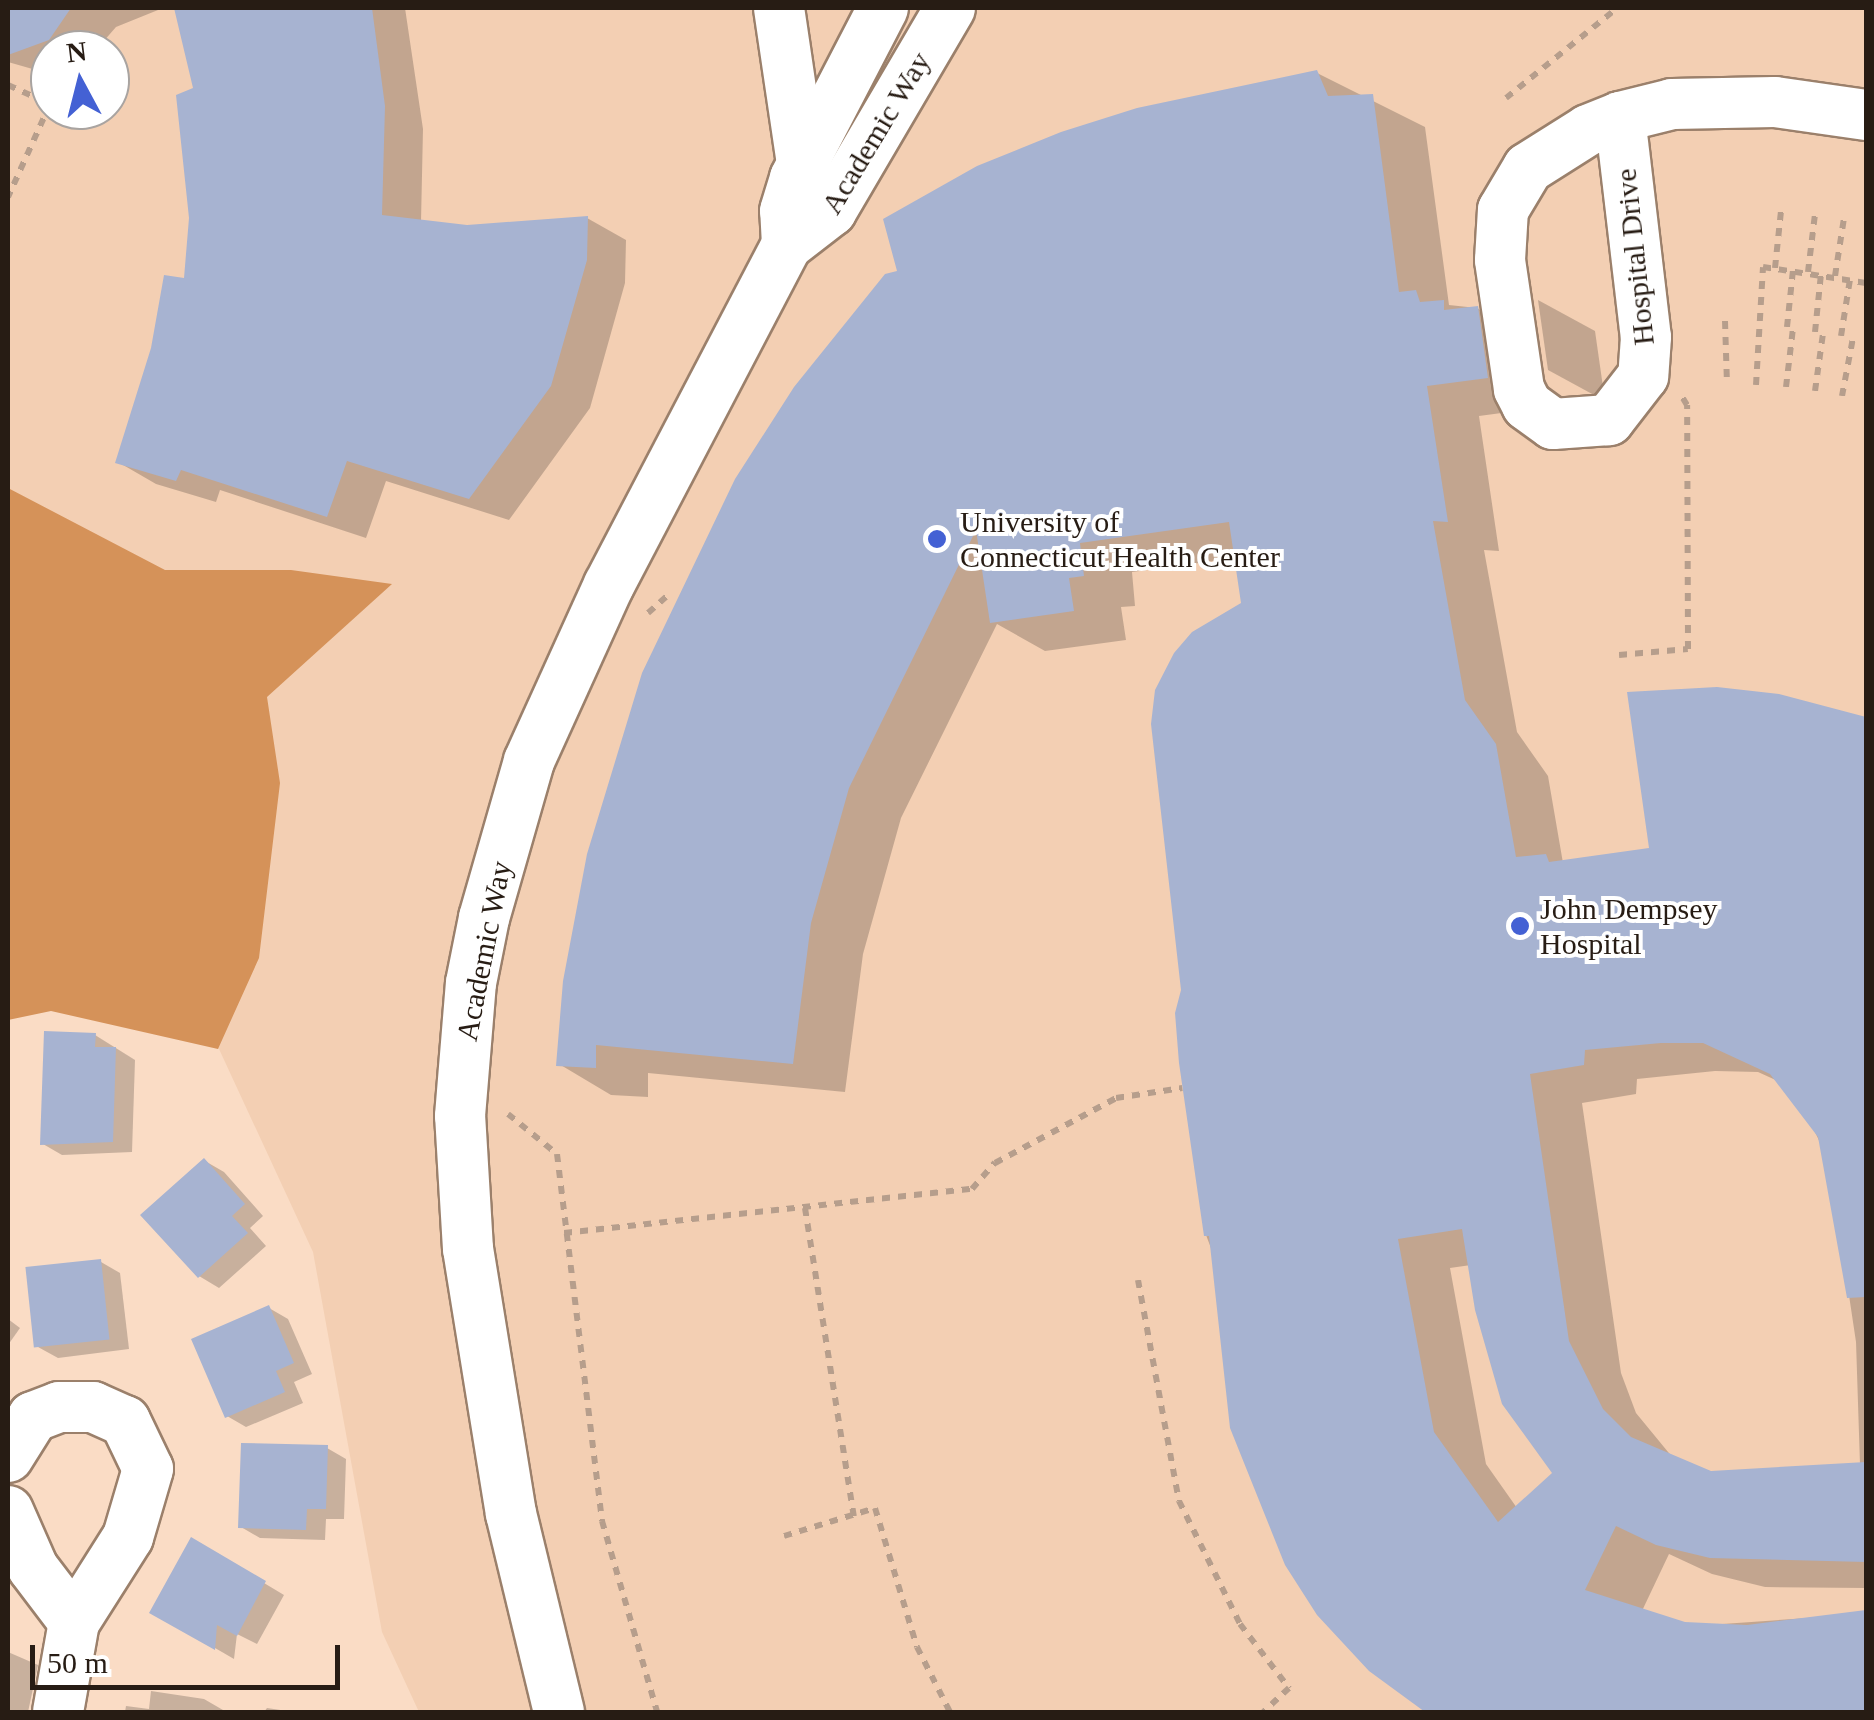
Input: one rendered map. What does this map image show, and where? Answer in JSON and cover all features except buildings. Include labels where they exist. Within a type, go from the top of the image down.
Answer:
[{"type":"street","name":"Academic Way","points":[[778,8],[802,163]]},
{"type":"street","name":"Academic Way","points":[[788,245],[786,212],[802,163],[884,8]]},
{"type":"street","name":"Academic Way","points":[[559,1712],[511,1514],[468,1249],[460,1116],[471,983],[505,839],[552,700],[788,245],[831,211],[950,8]]},
{"type":"street","name":"Hospital Drive","points":[[1620,117],[1646,337],[1644,376],[1609,420],[1553,424],[1527,405],[1513,367],[1500,260],[1503,210],[1538,159],[1620,117],[1719,100],[1866,115]]},
{"type":"street","points":[[8,1456],[33,1418],[58,1408],[93,1406],[125,1421],[141,1444],[148,1469],[128,1537],[74,1622],[58,1712]]},
{"type":"street","points":[[8,1510],[32,1568],[74,1622]]},
{"type":"path","points":[[1506,98],[1617,8]]},
{"type":"path","points":[[8,85],[50,104],[8,197]]},
{"type":"path","points":[[1776,268],[1781,211]]},
{"type":"path","points":[[1808,272],[1814,214]]},
{"type":"path","points":[[1835,276],[1844,218]]},
{"type":"path","points":[[1756,385],[1763,266],[1866,280]]},
{"type":"path","points":[[1786,387],[1793,270]]},
{"type":"path","points":[[1815,392],[1821,274]]},
{"type":"path","points":[[1842,336],[1850,280]]},
{"type":"path","points":[[1724,320],[1726,384]]},
{"type":"path","points":[[1842,396],[1853,338]]},
{"type":"path","points":[[1619,655],[1688,650],[1686,405]]},
{"type":"path","points":[[564,1233],[972,1189],[995,1163],[1116,1098],[1182,1088]]},
{"type":"path","points":[[503,1097],[510,1118],[557,1154],[602,1521],[657,1712]]},
{"type":"path","points":[[805,1208],[854,1516]]},
{"type":"path","points":[[1138,1280],[1179,1501],[1240,1624],[1289,1688],[1263,1712]]},
{"type":"path","points":[[784,1536],[875,1508],[918,1647],[950,1712]]},
{"type":"shaded area","name":"University of Connecticut Health Center","points":[[8,8],[1866,8],[1866,1712],[419,1712],[382,1632],[313,1252],[219,1049],[8,967]]},
{"type":"shaded area","points":[[8,488],[165,570],[291,570],[392,584],[267,697],[280,783],[259,958],[218,1049],[51,1011],[8,1020]]},
{"type":"place","name":"University of Connecticut Health Center","points":[[937,539]]},
{"type":"place","name":"John Dempsey Hospital","points":[[1520,926]]}]
